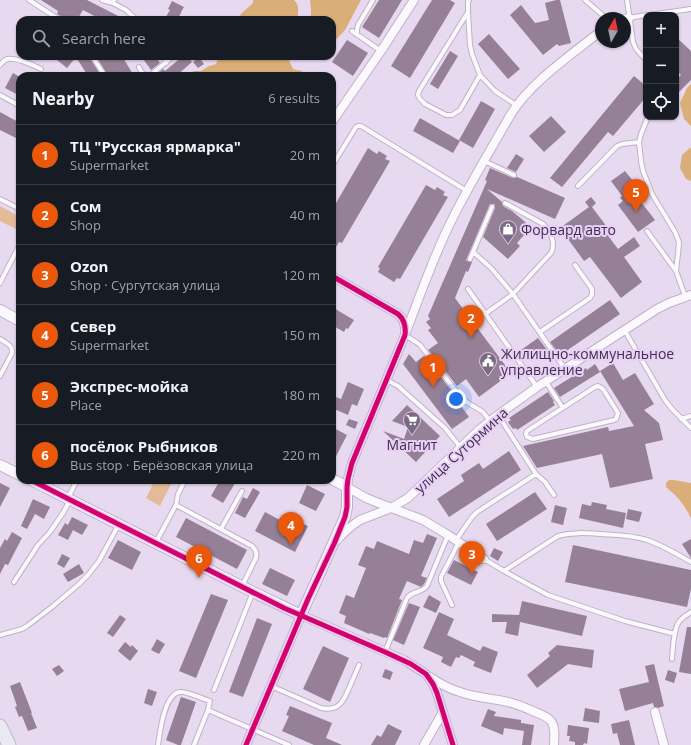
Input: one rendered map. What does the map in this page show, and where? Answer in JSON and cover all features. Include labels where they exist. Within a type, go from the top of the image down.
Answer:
[{"type":"main road","points":[[0,726],[9,745]]},
{"type":"street","points":[[336,116],[414,0]]},
{"type":"street","points":[[246,745],[301,615],[334,544],[346,512],[348,501],[347,487],[352,463],[448,226],[516,105],[547,74],[595,36]]},
{"type":"street","points":[[336,278],[401,317],[406,329],[405,335]]},
{"type":"street","name":"улица Сутормина","points":[[334,544],[342,533],[355,523],[391,508],[408,498],[490,421],[537,387],[657,309],[688,295]]},
{"type":"street","points":[[0,310],[16,319]]},
{"type":"street","points":[[0,465],[16,471]]},
{"type":"street","points":[[336,481],[366,498],[423,520],[484,559]]},
{"type":"street","points":[[39,484],[253,592],[411,664],[445,687],[475,697],[515,704],[543,716],[551,721],[553,726],[554,745]]},
{"type":"street","points":[[426,674],[435,688],[453,745]]},
{"type":"street","points":[[424,745],[443,712]]},
{"type":"street","points":[[655,712],[664,745]]},
{"type":"lane","points":[[29,0],[54,16]]},
{"type":"lane","points":[[102,0],[114,2],[133,16]]},
{"type":"lane","points":[[358,35],[358,25],[373,0]]},
{"type":"lane","points":[[468,0],[470,45],[480,75],[495,90],[516,105]]},
{"type":"lane","points":[[585,0],[599,12]]},
{"type":"lane","points":[[627,0],[627,12]]},
{"type":"lane","points":[[670,12],[691,9]]},
{"type":"lane","points":[[468,12],[419,90],[418,95],[420,100],[425,104],[446,115],[452,115],[460,110],[480,75]]},
{"type":"lane","points":[[631,18],[643,16]]},
{"type":"lane","points":[[352,31],[381,51]]},
{"type":"lane","points":[[631,34],[636,49],[643,57]]},
{"type":"lane","points":[[0,65],[3,61],[8,59],[16,60]]},
{"type":"lane","points":[[18,60],[41,69]]},
{"type":"lane","points":[[94,60],[102,72]]},
{"type":"lane","points":[[154,72],[168,60]]},
{"type":"lane","points":[[139,67],[142,72]]},
{"type":"lane","points":[[0,95],[16,104]]},
{"type":"lane","points":[[647,120],[639,142],[641,161],[643,171],[652,194],[675,232],[678,242],[676,271]]},
{"type":"lane","points":[[336,160],[356,127],[361,126],[467,191]]},
{"type":"lane","points":[[578,186],[617,146],[639,142]]},
{"type":"lane","points":[[484,161],[514,175]]},
{"type":"lane","points":[[0,199],[16,207]]},
{"type":"lane","points":[[485,314],[513,294],[553,250],[554,243],[543,224],[505,203]]},
{"type":"lane","points":[[470,259],[492,208]]},
{"type":"lane","points":[[647,231],[676,271],[688,295]]},
{"type":"lane","points":[[0,283],[16,252]]},
{"type":"lane","points":[[473,252],[491,268],[513,294],[565,369]]},
{"type":"lane","points":[[540,332],[590,298],[592,289],[575,265]]},
{"type":"lane","points":[[468,289],[537,387]]},
{"type":"lane","points":[[625,330],[665,400],[691,428]]},
{"type":"lane","points":[[405,335],[420,345],[460,396],[465,401],[483,412],[490,421]]},
{"type":"lane","points":[[0,339],[11,346],[12,350],[12,353],[0,376]]},
{"type":"lane","points":[[386,380],[398,386],[445,428],[461,448]]},
{"type":"lane","points":[[546,382],[563,408]]},
{"type":"lane","points":[[598,386],[604,389],[618,413],[616,419],[614,420],[533,438],[527,438],[527,431],[563,408],[598,386]]},
{"type":"lane","points":[[498,415],[536,474],[545,482],[554,496]]},
{"type":"lane","points":[[682,419],[691,416]]},
{"type":"lane","points":[[452,605],[441,581],[441,577],[458,541],[472,517],[477,512],[536,474]]},
{"type":"lane","points":[[14,582],[38,545],[50,532],[63,513],[75,484]]},
{"type":"lane","points":[[156,543],[176,505],[178,494],[183,484]]},
{"type":"lane","points":[[221,529],[242,491]]},
{"type":"lane","points":[[176,505],[252,546],[256,550],[257,553],[255,562],[242,586]]},
{"type":"lane","points":[[0,635],[22,629],[27,626],[52,608],[78,585],[99,561],[119,524]]},
{"type":"lane","points":[[504,572],[558,536],[577,533],[619,535],[646,540],[691,562]]},
{"type":"lane","points":[[385,652],[407,598],[413,593],[421,592],[427,586],[448,535]]},
{"type":"lane","points":[[484,559],[504,572],[548,595],[625,621],[675,634]]},
{"type":"lane","points":[[214,690],[253,592]]},
{"type":"lane","points":[[672,659],[675,634],[679,622],[684,616],[691,612]]},
{"type":"lane","points":[[271,686],[321,708],[328,709],[336,707],[345,698],[359,665]]},
{"type":"lane","points":[[158,745],[162,719],[169,702],[175,694],[181,692],[210,702],[194,745]]},
{"type":"lane","points":[[208,710],[289,745]]},
{"type":"shaded area","points":[[253,0],[294,0],[298,7],[298,16],[240,16],[253,3]]},
{"type":"shaded area","points":[[310,0],[361,0],[345,30],[336,40],[336,16],[311,16]]},
{"type":"shaded area","points":[[218,60],[289,60],[293,69],[302,72],[191,72],[201,71],[216,64]]},
{"type":"shaded area","points":[[691,84],[691,126],[684,119],[680,103],[687,88]]},
{"type":"shaded area","points":[[690,148],[691,181],[686,179],[680,168],[682,155]]},
{"type":"shaded area","points":[[0,206],[16,215],[16,229],[0,221]]},
{"type":"shaded area","points":[[669,480],[691,483],[691,518],[680,501],[666,487],[666,483]]},
{"type":"shaded area","points":[[153,484],[171,484],[160,506],[146,498]]},
{"type":"building","points":[[41,0],[87,0],[118,16],[94,16],[83,10],[79,16],[60,16],[57,14],[58,11]]},
{"type":"building","points":[[379,0],[402,0],[379,38],[362,27]]},
{"type":"building","points":[[432,0],[450,0],[455,3],[410,78],[391,66]]},
{"type":"building","points":[[560,0],[571,43],[559,46],[557,44],[543,55],[510,15],[521,5],[535,23],[549,20],[545,3]]},
{"type":"building","points":[[172,1],[184,7],[179,16],[166,16],[170,10],[168,9]]},
{"type":"building","points":[[489,34],[520,69],[508,79],[478,44]]},
{"type":"building","points":[[347,40],[368,53],[353,76],[332,62],[336,60],[336,56]]},
{"type":"building","points":[[679,40],[691,51],[691,80],[679,92],[679,77],[681,75],[679,73]]},
{"type":"building","points":[[450,51],[458,56],[438,89],[430,84]]},
{"type":"building","points":[[57,60],[74,60],[67,68]]},
{"type":"building","points":[[78,60],[91,60],[99,72],[85,72]]},
{"type":"building","points":[[98,60],[124,60],[132,72],[106,72]]},
{"type":"building","points":[[144,60],[158,60],[160,63],[151,70]]},
{"type":"building","points":[[178,60],[190,60],[192,62],[181,72],[160,72],[163,69],[165,71]]},
{"type":"building","points":[[195,60],[201,60],[204,64],[198,68],[193,62]]},
{"type":"building","points":[[13,73],[16,75],[16,94],[5,88]]},
{"type":"building","points":[[634,76],[643,84],[643,101],[613,136],[608,132],[562,187],[550,178]]},
{"type":"building","points":[[481,101],[495,109],[473,148],[459,140]]},
{"type":"building","points":[[0,112],[16,121],[16,138],[0,130]]},
{"type":"building","points":[[551,116],[566,132],[544,152],[529,136]]},
{"type":"building","points":[[420,118],[460,141],[453,153],[413,131]]},
{"type":"building","points":[[368,148],[377,154],[379,151],[387,156],[385,159],[390,161],[342,243],[339,242],[336,247],[336,203]]},
{"type":"building","points":[[516,154],[524,159],[516,172],[507,168]]},
{"type":"building","points":[[490,168],[513,178],[517,177],[565,198],[555,219],[487,189],[502,202],[503,206],[512,211],[531,227],[517,243],[520,246],[508,259],[483,237],[495,208],[494,204],[490,204],[466,260],[472,262],[468,272],[466,271],[455,298],[511,373],[479,397],[466,379],[457,386],[428,350],[438,343],[428,330],[431,328],[426,322],[430,319],[428,316],[487,181],[485,180]]},
{"type":"building","points":[[625,171],[637,186],[635,188],[637,190],[634,193],[655,220],[638,232],[618,205],[623,201],[620,198],[622,196],[611,181]]},
{"type":"building","points":[[426,185],[435,190],[437,187],[445,192],[443,195],[448,197],[400,279],[397,278],[394,282],[378,272],[380,268],[378,267]]},
{"type":"building","points":[[591,197],[596,203],[592,207],[610,231],[606,233],[618,249],[634,237],[640,246],[624,257],[642,282],[621,298],[590,257],[584,261],[560,228],[589,207],[585,202]]},
{"type":"building","points":[[610,300],[620,314],[562,354],[559,350],[557,351],[550,342]]},
{"type":"building","points":[[336,309],[354,320],[344,332],[336,327]]},
{"type":"building","points":[[538,338],[551,355],[544,360],[539,353],[529,360],[521,350]]},
{"type":"building","points":[[409,354],[416,362],[424,356],[451,390],[450,391],[469,417],[452,429],[403,364]]},
{"type":"building","points":[[613,363],[623,380],[635,373],[654,404],[644,410],[659,423],[663,440],[645,444],[653,479],[610,488],[602,454],[537,468],[523,446],[608,427],[609,431],[634,426],[600,371]]},
{"type":"building","points":[[595,364],[600,372],[560,397],[554,388]]},
{"type":"building","points":[[348,382],[364,389],[357,406],[352,404],[348,415],[336,410],[336,397],[341,399]]},
{"type":"building","points":[[548,392],[555,405],[517,430],[516,428],[513,429],[508,422],[511,420],[509,418]]},
{"type":"building","name":"Магнит","points":[[407,405],[440,436],[416,462],[383,431],[404,439],[408,427],[392,421]]},
{"type":"building","points":[[349,419],[358,422],[355,429],[346,425]]},
{"type":"building","points":[[336,429],[347,435],[336,456]]},
{"type":"building","points":[[509,451],[521,470],[449,517],[437,499],[464,481],[461,475],[479,463],[483,469]]},
{"type":"building","points":[[0,483],[10,488],[0,507]]},
{"type":"building","points":[[218,484],[235,484],[223,503],[211,496]]},
{"type":"building","points":[[307,485],[325,494],[316,511],[299,503]]},
{"type":"building","points":[[253,488],[260,492],[245,518],[235,513],[243,497],[247,499]]},
{"type":"building","points":[[535,492],[547,509],[497,541],[486,524]]},
{"type":"building","points":[[33,499],[50,507],[44,519],[35,514],[27,529],[21,526]]},
{"type":"building","points":[[592,502],[607,505],[606,509],[626,513],[623,528],[579,518],[582,504],[591,506]]},
{"type":"building","points":[[555,505],[567,508],[563,525],[551,522]]},
{"type":"building","points":[[628,509],[642,512],[639,522],[626,519]]},
{"type":"building","points":[[265,512],[289,525],[293,519],[308,526],[295,552],[255,531]]},
{"type":"building","points":[[72,517],[88,525],[82,535],[73,530],[68,540],[58,535],[65,523],[68,525]]},
{"type":"building","points":[[186,518],[247,550],[237,569],[176,537]]},
{"type":"building","points":[[12,532],[22,538],[8,565],[5,564],[0,574],[0,548],[5,539],[7,541]]},
{"type":"building","points":[[427,534],[437,538],[421,576],[427,578],[421,587],[407,581],[399,599],[402,600],[387,638],[369,634],[344,623],[346,616],[339,613],[346,595],[354,598],[366,568],[358,565],[366,546],[374,549],[377,541],[409,554],[414,540],[423,543]]},
{"type":"building","points":[[691,539],[691,558],[682,544]]},
{"type":"building","points":[[118,540],[141,552],[132,570],[108,558]]},
{"type":"building","points":[[573,545],[691,570],[691,589],[687,607],[565,582]]},
{"type":"building","points":[[494,548],[503,552],[498,561],[490,556]]},
{"type":"building","points":[[62,554],[70,558],[64,568],[57,564]]},
{"type":"building","points":[[454,560],[478,572],[471,585],[447,573]]},
{"type":"building","points":[[79,564],[84,573],[68,582],[63,574]]},
{"type":"building","points":[[270,568],[295,580],[287,596],[262,584]]},
{"type":"building","points":[[211,594],[228,600],[196,678],[179,671]]},
{"type":"building","points":[[429,595],[441,602],[436,613],[423,607]]},
{"type":"building","points":[[522,601],[587,616],[582,636],[520,622],[518,636],[505,633],[507,622],[492,622],[492,614],[519,615]]},
{"type":"building","points":[[409,603],[420,607],[404,645],[393,640]]},
{"type":"building","points":[[439,612],[454,619],[447,635],[480,651],[483,646],[498,652],[491,673],[473,666],[475,662],[461,655],[459,658],[456,657],[451,667],[441,662],[443,657],[423,648]]},
{"type":"building","points":[[120,615],[126,619],[113,637],[107,633]]},
{"type":"building","points":[[257,618],[272,624],[243,697],[229,692]]},
{"type":"building","points":[[687,627],[691,627],[691,674],[679,672]]},
{"type":"building","points":[[157,639],[165,644],[159,654],[151,650]]},
{"type":"building","points":[[125,642],[131,647],[132,645],[138,651],[130,661],[118,651]]},
{"type":"building","points":[[557,645],[594,650],[592,668],[568,664],[537,688],[527,675],[550,656],[548,653]]},
{"type":"building","points":[[323,646],[349,658],[330,702],[303,689]]},
{"type":"building","points":[[654,664],[664,706],[658,708],[654,707],[653,703],[625,711],[619,689],[649,682],[645,666]]},
{"type":"building","points":[[59,665],[64,671],[57,676],[52,669]]},
{"type":"building","points":[[385,669],[393,672],[390,680],[382,677]]},
{"type":"building","points":[[668,670],[677,673],[674,683],[665,680]]},
{"type":"building","points":[[20,682],[37,728],[28,731],[22,716],[19,717],[15,707],[17,706],[10,686]]},
{"type":"building","points":[[148,689],[157,692],[152,706],[144,703]]},
{"type":"building","points":[[181,697],[196,702],[181,745],[178,745],[166,740]]},
{"type":"building","points":[[290,706],[332,723],[326,738],[342,745],[314,745],[282,731],[289,716],[286,715]]},
{"type":"building","points":[[585,708],[600,711],[599,723],[583,721]]},
{"type":"building","points":[[488,709],[496,712],[494,716],[521,720],[521,723],[534,725],[531,745],[522,745],[524,731],[504,728],[503,735],[481,726]]},
{"type":"building","points":[[629,720],[635,745],[620,745],[617,733],[613,734],[611,724]]},
{"type":"building","points":[[388,724],[402,731],[395,745],[371,745],[377,735],[381,737]]},
{"type":"building","points":[[568,725],[589,728],[587,744],[584,743],[583,745],[575,745],[575,742],[569,741],[570,736],[567,736]]},
{"type":"cycle path","points":[[246,745],[308,599],[345,517],[347,507],[348,479],[352,463],[405,335],[404,324],[398,314],[336,278]]},
{"type":"cycle path","points":[[39,484],[284,608],[411,664],[426,674],[433,684],[453,745]]},
{"type":"place","name":"Экспрес-мойка","points":[[636,212]]},
{"type":"place","name":"Форвард авто","points":[[508,244]]},
{"type":"place","name":"Сом","points":[[471,338]]},
{"type":"place","name":"Жилищно-коммунальное управление","points":[[488,376]]},
{"type":"place","name":"ТЦ \"Русская ярмарка\"","points":[[433,387]]},
{"type":"place","name":"Магнит","points":[[412,435]]},
{"type":"place","name":"Север","points":[[291,545]]},
{"type":"place","name":"Ozon","points":[[472,574]]},
{"type":"place","name":"посёлок Рыбников","points":[[199,578]]}]
